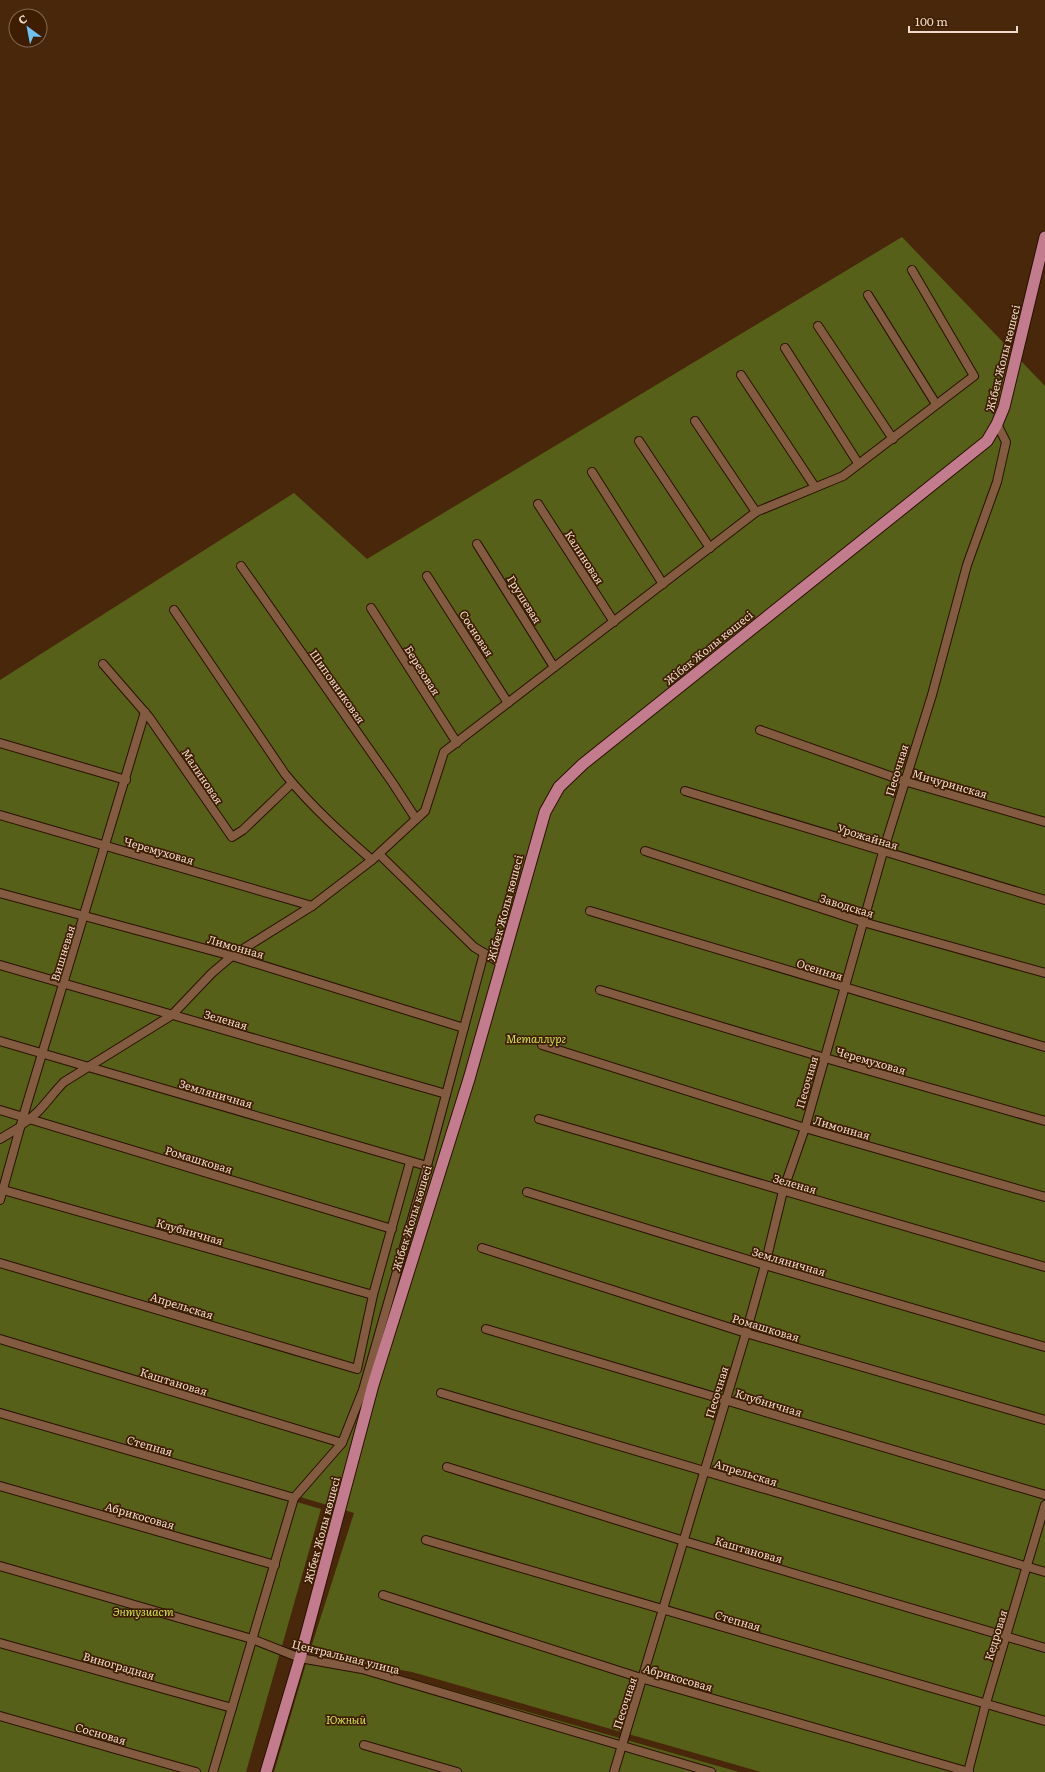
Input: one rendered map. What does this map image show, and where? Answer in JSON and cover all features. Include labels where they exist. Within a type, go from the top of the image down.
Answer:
[{"type":"highway","name":"Жібек Жолы көшесі","points":[[266,1772],[300,1658],[373,1386],[469,1079],[537,834],[545,812],[559,787],[583,764],[987,441],[997,424],[1004,407],[1045,237]]},
{"type":"street","points":[[0,1139],[24,1122],[64,1082],[172,1015],[212,973],[232,956],[312,906],[379,854],[425,811],[444,752],[756,512],[843,476],[858,463],[893,439],[936,404],[974,376],[912,270]]},
{"type":"street","points":[[868,295],[936,404]]},
{"type":"street","points":[[818,326],[893,439]]},
{"type":"street","points":[[785,348],[858,463]]},
{"type":"street","points":[[741,375],[815,487]]},
{"type":"street","points":[[695,421],[756,512]]},
{"type":"street","name":"Песочная","points":[[614,1772],[644,1679],[663,1610],[746,1333],[765,1265],[783,1191],[805,1128],[883,852],[932,695],[967,565],[998,482],[1006,442],[997,424]]},
{"type":"street","points":[[639,441],[710,548]]},
{"type":"street","points":[[592,472],[663,584]]},
{"type":"street","name":"Калиновая","points":[[538,504],[614,622]]},
{"type":"street","name":"Грушевая","points":[[477,544],[554,667]]},
{"type":"street","name":"Шиповниковая","points":[[241,566],[392,782],[416,819]]},
{"type":"street","name":"Сосновая","points":[[427,576],[508,703]]},
{"type":"street","name":"Березовая","points":[[371,608],[457,743]]},
{"type":"street","points":[[174,610],[292,783],[306,800],[337,830],[372,860]]},
{"type":"street","name":"Малиновая","points":[[103,664],[145,712],[232,838],[243,830],[292,783]]},
{"type":"street","name":"Вишневая","points":[[0,1200],[1,1189],[24,1122],[145,712]]},
{"type":"street","name":"Мичуринская","points":[[760,730],[904,781],[1045,822]]},
{"type":"street","points":[[0,743],[126,780]]},
{"type":"street","name":"Урожайная","points":[[685,791],[1045,900]]},
{"type":"street","name":"Черемуховая","points":[[0,815],[312,906]]},
{"type":"street","name":"Заводская","points":[[645,851],[863,922],[1045,973]]},
{"type":"street","points":[[379,854],[474,948],[502,964]]},
{"type":"street","name":"Лимонная","points":[[0,893],[232,956],[464,1028]]},
{"type":"street","name":"Осенняя","points":[[590,911],[1045,1047]]},
{"type":"street","points":[[213,1772],[294,1498],[342,1443],[363,1390],[484,954]]},
{"type":"street","name":"Зеленая","points":[[0,965],[446,1094]]},
{"type":"street","name":"Черемуховая","points":[[600,990],[824,1058],[1045,1121]]},
{"type":"street","name":"Земляничная","points":[[0,1042],[426,1166]]},
{"type":"street","name":"Лимонная","points":[[542,1045],[805,1128],[1045,1197]]},
{"type":"street","name":"Ромашковая","points":[[0,1110],[24,1122],[392,1229]]},
{"type":"street","name":"Зеленая","points":[[539,1119],[1045,1267]]},
{"type":"street","points":[[373,1295],[410,1162]]},
{"type":"street","name":"Клубничная","points":[[1,1189],[373,1295]]},
{"type":"street","name":"Земляничная","points":[[527,1192],[765,1265],[1045,1347]]},
{"type":"street","name":"Ромашковая","points":[[482,1248],[746,1333],[1045,1420]]},
{"type":"street","name":"Апрельская","points":[[0,1263],[357,1369],[373,1295]]},
{"type":"street","name":"Клубничная","points":[[486,1329],[1045,1495]]},
{"type":"street","name":"Каштановая","points":[[0,1339],[342,1443]]},
{"type":"street","name":"Апрельская","points":[[441,1393],[1045,1572]]},
{"type":"street","name":"Степная","points":[[0,1412],[294,1498]]},
{"type":"street","name":"Каштановая","points":[[447,1467],[684,1541],[1045,1648]]},
{"type":"street","name":"Абрикосовая","points":[[0,1486],[275,1565]]},
{"type":"street","name":"Кедровая","points":[[968,1772],[986,1703],[1045,1505]]},
{"type":"street","name":"Степная","points":[[426,1540],[1045,1721]]},
{"type":"street","name":"Центральная улица","points":[[0,1566],[252,1639],[300,1658],[362,1669],[711,1772]]},
{"type":"street","name":"Абрикосовая","points":[[383,1595],[644,1679],[968,1772]]},
{"type":"street","name":"Виноградная","points":[[0,1643],[232,1708]]},
{"type":"street","name":"Сосновая","points":[[0,1716],[196,1772]]},
{"type":"street","points":[[364,1744],[457,1772]]},
{"type":"green space","name":"Металлург","points":[[902,237],[1045,386],[1045,1772],[761,1772],[412,1672],[309,1654],[354,1513],[0,1408],[0,680],[294,493],[367,559]]},
{"type":"green space","name":"Энтузиаст","points":[[0,1415],[321,1509],[246,1772],[0,1772]]},
{"type":"green space","name":"Южный","points":[[308,1657],[388,1672],[739,1772],[274,1772]]}]
